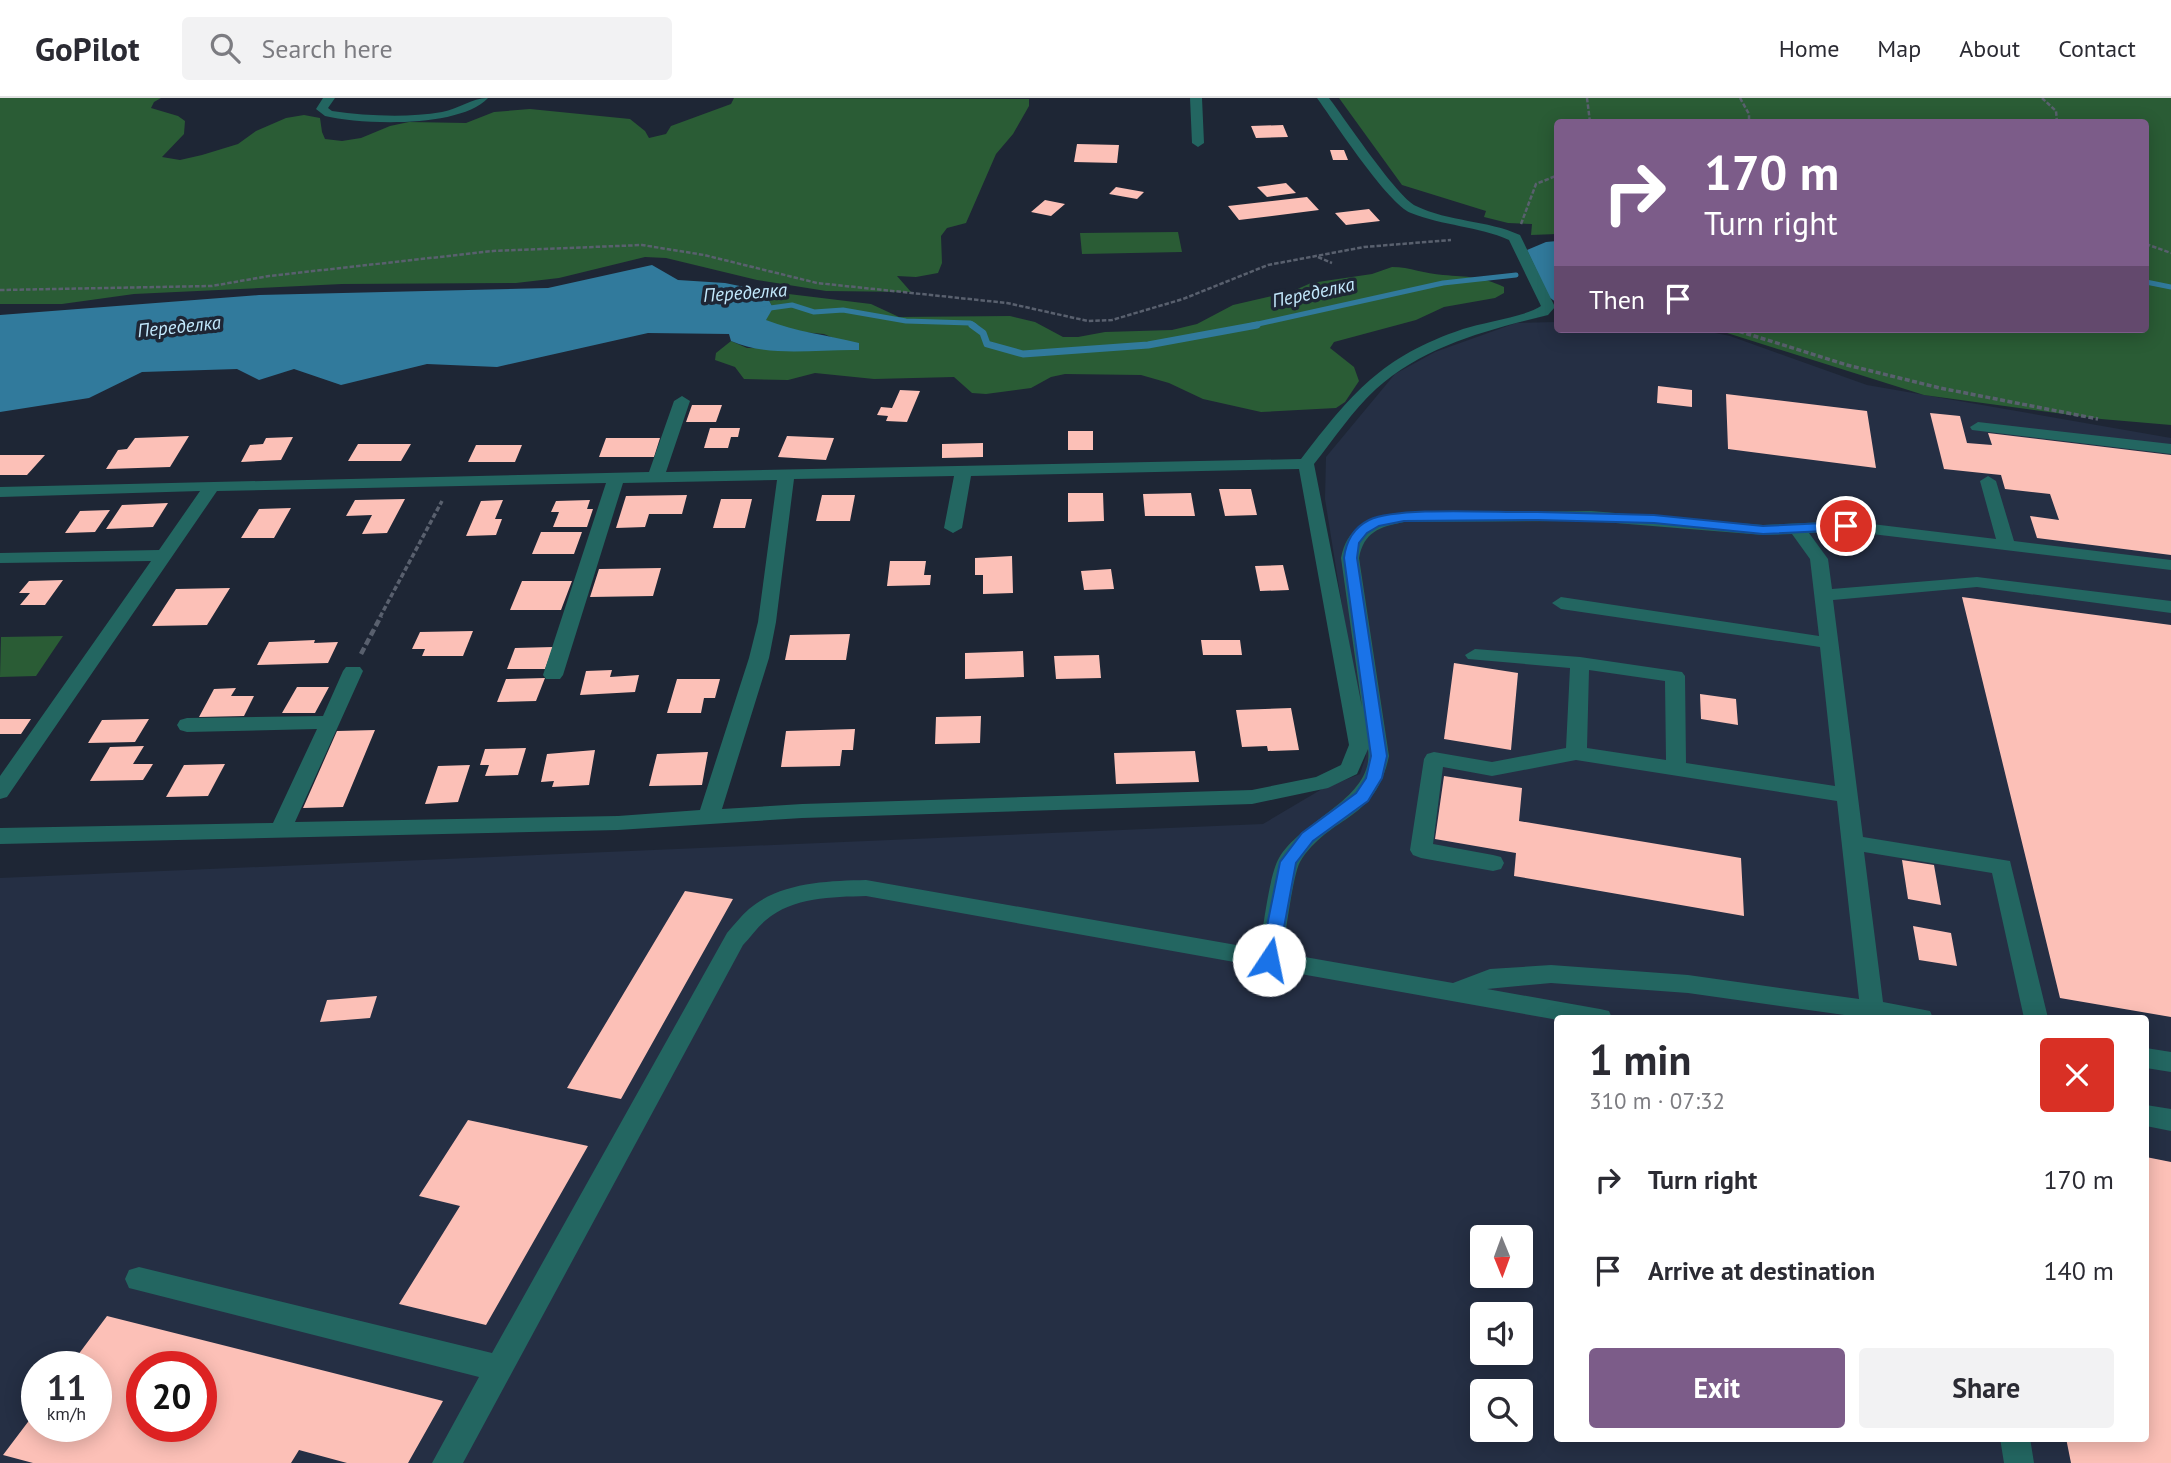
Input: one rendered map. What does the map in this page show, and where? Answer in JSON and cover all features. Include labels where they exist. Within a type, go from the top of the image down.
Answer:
[{"type":"street","points":[[1196,98],[1198,143]]},
{"type":"street","points":[[0,492],[1306,464],[1372,384],[1415,355],[1455,337],[1543,312],[1548,307],[1515,238],[1507,233],[1414,210],[1403,204],[1324,98]]},
{"type":"street","points":[[326,101],[322,109],[329,114],[344,116],[453,114],[478,102]]},
{"type":"street","points":[[656,477],[682,401]]},
{"type":"street","points":[[1978,427],[2171,449]]},
{"type":"street","points":[[0,836],[618,823],[709,816],[1252,797],[1321,783],[1350,769],[1359,745],[1306,464]]},
{"type":"street","points":[[953,528],[962,471]]},
{"type":"street","points":[[709,816],[759,658],[767,622],[786,474]]},
{"type":"street","points":[[554,675],[617,478]]},
{"type":"street","points":[[1988,481],[2006,544]]},
{"type":"street","points":[[0,792],[212,486]]},
{"type":"street","points":[[1269,960],[1288,862],[1308,837],[1362,797],[1374,778],[1379,756],[1350,558],[1352,543],[1362,530],[1376,522],[1404,517],[1578,516],[1654,519],[1763,530],[1846,526],[2171,565]]},
{"type":"street","points":[[1798,530],[1819,559],[1872,1010]]},
{"type":"street","points":[[0,558],[163,555]]},
{"type":"street","points":[[1824,595],[1977,582],[2171,607]]},
{"type":"street","points":[[1561,603],[1830,643]]},
{"type":"street","points":[[1475,655],[1580,663],[1675,676],[1676,768]]},
{"type":"street","points":[[1576,752],[1580,663]]},
{"type":"street","points":[[280,831],[353,671]]},
{"type":"street","points":[[187,725],[330,722]]},
{"type":"street","points":[[1493,863],[1421,850],[1434,759],[1492,769],[1576,752],[1847,796]]},
{"type":"street","points":[[1853,843],[2002,867],[2035,1015]]},
{"type":"street","points":[[447,1463],[735,939],[760,912],[790,898],[829,889],[866,888],[1583,1015]]},
{"type":"street","points":[[1454,992],[1490,978],[1551,974],[1688,984],[1903,1015]]},
{"type":"street","points":[[2149,1058],[2171,1062]]},
{"type":"street","points":[[2149,1116],[2171,1120]]},
{"type":"street","points":[[139,1279],[499,1368]]},
{"type":"street","points":[[2016,1442],[2019,1463]]},
{"type":"path","points":[[1587,98],[1590,119]]},
{"type":"path","points":[[1740,98],[1749,119]]},
{"type":"path","points":[[2042,98],[2056,111],[2057,119]]},
{"type":"path","points":[[1507,233],[1520,229],[1536,184],[1554,177]]},
{"type":"path","points":[[0,290],[212,286],[269,276],[493,251],[642,245],[704,256],[817,284],[1007,303],[1088,321],[1112,320],[1183,299],[1268,265],[1364,247],[1452,240]]},
{"type":"path","points":[[2149,245],[2171,253]]},
{"type":"path","points":[[1317,256],[1332,263]]},
{"type":"path","points":[[1745,333],[1847,365],[1940,388],[2101,419]]},
{"type":"path","points":[[353,671],[453,481]]},
{"type":"shaded area","points":[[1554,322],[1554,333],[1715,333],[1867,385],[2171,438],[2171,1463],[0,1463],[0,878],[1263,824],[1322,789],[1360,774],[1366,756],[1325,499],[1326,457],[1395,374],[1435,352],[1516,323]]},
{"type":"green space","points":[[0,98],[161,98],[154,102],[151,108],[178,116],[185,121],[184,134],[162,157],[180,160],[238,144],[256,131],[286,118],[304,115],[320,118],[325,139],[342,141],[361,138],[390,126],[409,122],[466,123],[494,112],[530,109],[630,119],[645,131],[649,138],[666,134],[671,126],[731,104],[734,98],[1029,99],[1029,106],[1013,134],[996,154],[966,223],[947,228],[941,236],[942,263],[938,273],[916,277],[897,276],[911,292],[826,291],[757,280],[666,258],[645,257],[559,278],[516,283],[342,284],[134,294],[62,304],[0,304]]},
{"type":"green space","points":[[1339,98],[2171,98],[2171,425],[2101,419],[1924,395],[1727,333],[2149,333],[2149,119],[1554,119],[1554,234],[1531,235],[1532,224],[1508,223],[1484,217],[1486,211],[1402,185]]},
{"type":"green space","points":[[1178,232],[1182,252],[1082,254],[1080,233]]},
{"type":"green space","points":[[1392,267],[1481,279],[1504,287],[1504,293],[1495,298],[1444,307],[1416,320],[1334,342],[1330,348],[1354,367],[1359,381],[1345,402],[1336,408],[1261,412],[1203,399],[1169,383],[1141,375],[1065,374],[1051,377],[1031,388],[986,394],[972,393],[954,377],[874,379],[815,373],[788,380],[744,379],[735,367],[715,360],[716,353],[731,341],[747,348],[859,349],[824,334],[792,331],[765,320],[773,308],[764,291],[871,304],[899,317],[1010,316],[1035,322],[1063,337],[1078,337],[1105,332],[1172,330],[1197,324],[1233,305],[1293,291],[1311,283],[1372,274]]},
{"type":"green space","points":[[63,636],[36,676],[0,677],[1,637]]},
{"type":"water","points":[[1554,241],[1554,301],[1549,297],[1527,250]]},
{"type":"water","points":[[652,265],[678,280],[725,283],[764,291],[773,308],[766,320],[859,343],[859,350],[777,351],[731,341],[729,334],[648,333],[497,367],[427,364],[341,385],[294,369],[259,380],[237,369],[142,372],[89,398],[0,412],[0,315],[259,295],[548,288]]},
{"type":"building","points":[[1283,125],[1288,137],[1256,138],[1251,126]]},
{"type":"building","points":[[1077,144],[1119,145],[1117,163],[1074,162]]},
{"type":"building","points":[[1330,150],[1344,150],[1348,160],[1333,160]]},
{"type":"building","points":[[1286,183],[1296,193],[1267,197],[1257,187]]},
{"type":"building","points":[[1116,187],[1144,192],[1137,199],[1109,194]]},
{"type":"building","points":[[1307,197],[1319,210],[1239,220],[1228,206]]},
{"type":"building","points":[[1045,200],[1065,204],[1051,216],[1031,212]]},
{"type":"building","points":[[1369,209],[1380,221],[1346,225],[1335,213]]},
{"type":"building","points":[[1658,386],[1692,390],[1692,407],[1657,403]]},
{"type":"building","points":[[900,390],[920,391],[907,422],[886,421],[888,416],[877,415],[881,407],[892,408]]},
{"type":"building","points":[[1726,394],[1867,411],[1876,468],[1728,449]]},
{"type":"building","points":[[692,405],[722,405],[716,422],[686,422]]},
{"type":"building","points":[[1930,413],[1960,416],[1967,443],[1992,445],[1988,433],[2171,455],[2171,555],[2037,538],[2030,516],[2059,520],[2050,494],[2005,489],[2001,475],[1944,469]]},
{"type":"building","points":[[710,428],[740,428],[738,437],[731,437],[728,448],[704,448]]},
{"type":"building","points":[[1068,431],[1093,431],[1093,450],[1068,450]]},
{"type":"building","points":[[189,436],[170,467],[106,469],[118,450],[127,449],[135,438]]},
{"type":"building","points":[[787,436],[834,438],[826,460],[778,457]]},
{"type":"building","points":[[293,437],[281,460],[241,462],[250,445],[263,444],[266,438]]},
{"type":"building","points":[[606,438],[660,438],[654,457],[599,457]]},
{"type":"building","points":[[983,443],[983,457],[942,458],[942,444]]},
{"type":"building","points":[[358,444],[411,444],[401,461],[348,461]]},
{"type":"building","points":[[476,445],[522,445],[515,462],[468,462]]},
{"type":"building","points":[[0,455],[45,455],[27,475],[0,475]]},
{"type":"building","points":[[1219,489],[1251,489],[1257,515],[1225,516]]},
{"type":"building","points":[[1068,493],[1103,493],[1104,521],[1068,522]]},
{"type":"building","points":[[1191,493],[1195,516],[1145,516],[1143,494]]},
{"type":"building","points":[[687,495],[682,514],[649,514],[645,527],[616,528],[626,496]]},
{"type":"building","points":[[822,495],[855,495],[850,521],[816,521]]},
{"type":"building","points":[[405,499],[387,533],[362,534],[372,515],[346,516],[355,500]]},
{"type":"building","points":[[721,499],[752,499],[745,528],[713,528]]},
{"type":"building","points":[[503,500],[495,519],[502,519],[496,535],[466,536],[481,501]]},
{"type":"building","points":[[590,500],[587,509],[593,509],[587,527],[553,527],[559,512],[551,512],[556,501]]},
{"type":"building","points":[[168,503],[153,527],[106,529],[122,505]]},
{"type":"building","points":[[291,508],[274,538],[241,538],[259,509]]},
{"type":"building","points":[[110,510],[95,532],[65,533],[80,511]]},
{"type":"building","points":[[541,532],[582,532],[574,554],[532,554]]},
{"type":"building","points":[[1012,556],[1013,593],[983,594],[983,575],[975,575],[975,558]]},
{"type":"building","points":[[890,561],[926,561],[924,575],[931,575],[930,585],[887,586]]},
{"type":"building","points":[[1283,565],[1289,590],[1260,591],[1255,566]]},
{"type":"building","points":[[661,568],[653,596],[590,597],[599,569]]},
{"type":"building","points":[[1111,569],[1114,589],[1084,590],[1081,571]]},
{"type":"building","points":[[63,580],[45,605],[20,605],[30,593],[19,593],[29,581]]},
{"type":"building","points":[[522,581],[572,581],[561,610],[510,610]]},
{"type":"building","points":[[230,588],[207,625],[152,626],[176,589]]},
{"type":"building","points":[[1962,597],[2171,625],[2171,1017],[2060,998]]},
{"type":"building","points":[[473,631],[463,656],[422,656],[425,649],[412,649],[420,632]]},
{"type":"building","points":[[850,634],[846,660],[785,660],[790,635]]},
{"type":"building","points":[[315,640],[314,643],[338,642],[328,663],[257,665],[269,642]]},
{"type":"building","points":[[1201,640],[1240,640],[1242,655],[1203,655]]},
{"type":"building","points":[[553,647],[545,669],[507,669],[515,648]]},
{"type":"building","points":[[1023,651],[1024,677],[965,679],[965,653]]},
{"type":"building","points":[[1099,655],[1101,678],[1056,679],[1054,656]]},
{"type":"building","points":[[1454,663],[1518,673],[1511,750],[1444,739]]},
{"type":"building","points":[[612,670],[610,677],[639,675],[635,692],[580,695],[586,671]]},
{"type":"building","points":[[545,678],[536,701],[497,702],[506,679]]},
{"type":"building","points":[[677,679],[720,679],[715,698],[704,698],[701,713],[667,713]]},
{"type":"building","points":[[297,687],[329,687],[315,713],[282,713]]},
{"type":"building","points":[[236,688],[231,696],[254,696],[244,716],[199,717],[214,689]]},
{"type":"building","points":[[1700,694],[1736,699],[1738,725],[1701,719]]},
{"type":"building","points":[[1291,708],[1299,750],[1268,751],[1267,746],[1242,747],[1236,710]]},
{"type":"building","points":[[981,716],[980,743],[935,744],[936,717]]},
{"type":"building","points":[[0,719],[31,719],[21,734],[0,734]]},
{"type":"building","points":[[149,719],[135,742],[88,743],[102,720]]},
{"type":"building","points":[[855,729],[853,750],[842,750],[840,766],[781,767],[786,731]]},
{"type":"building","points":[[375,730],[343,807],[303,808],[337,731]]},
{"type":"building","points":[[144,746],[133,764],[153,764],[143,780],[90,781],[110,747]]},
{"type":"building","points":[[526,748],[518,775],[485,776],[489,765],[480,765],[485,749]]},
{"type":"building","points":[[595,750],[589,785],[552,787],[554,781],[541,782],[547,754]]},
{"type":"building","points":[[1195,751],[1199,782],[1116,784],[1114,753]]},
{"type":"building","points":[[708,752],[702,785],[649,786],[657,754]]},
{"type":"building","points":[[225,764],[208,796],[166,797],[184,765]]},
{"type":"building","points":[[470,765],[458,802],[425,804],[438,766]]},
{"type":"building","points":[[1444,776],[1522,788],[1519,821],[1741,858],[1744,916],[1514,876],[1516,853],[1435,839]]},
{"type":"building","points":[[1902,860],[1934,865],[1941,905],[1908,899]]},
{"type":"building","points":[[685,891],[733,899],[621,1099],[567,1088]]},
{"type":"building","points":[[1913,926],[1951,933],[1957,966],[1919,960]]},
{"type":"building","points":[[377,996],[370,1018],[320,1022],[327,1000]]},
{"type":"building","points":[[468,1120],[588,1146],[486,1325],[399,1304],[460,1206],[419,1196]]},
{"type":"building","points":[[2149,1158],[2171,1162],[2171,1463],[2071,1463],[2067,1442],[2149,1442]]},
{"type":"building","points":[[107,1316],[443,1401],[408,1463],[347,1463],[299,1450],[291,1463],[33,1463],[3,1455],[21,1431],[21,1442],[112,1442],[112,1351],[81,1351]]},
{"type":"waterway","name":"Переделка","points":[[1249,326],[1443,283],[1516,275]]},
{"type":"waterway","name":"Переделка","points":[[2149,283],[2171,287]]},
{"type":"waterway","name":"Переделка","points":[[763,309],[792,305],[814,312],[843,310],[906,321],[970,323],[975,326]]},
{"type":"waterway","name":"Переделка","points":[[972,325],[983,333],[987,344],[1023,354],[1148,345],[1257,325]]},
{"type":"route","points":[[1269,960],[1288,862],[1308,837],[1362,797],[1374,778],[1379,756],[1350,558],[1352,543],[1362,530],[1376,522],[1404,517],[1591,516],[1654,519],[1763,530],[1846,526]]}]
